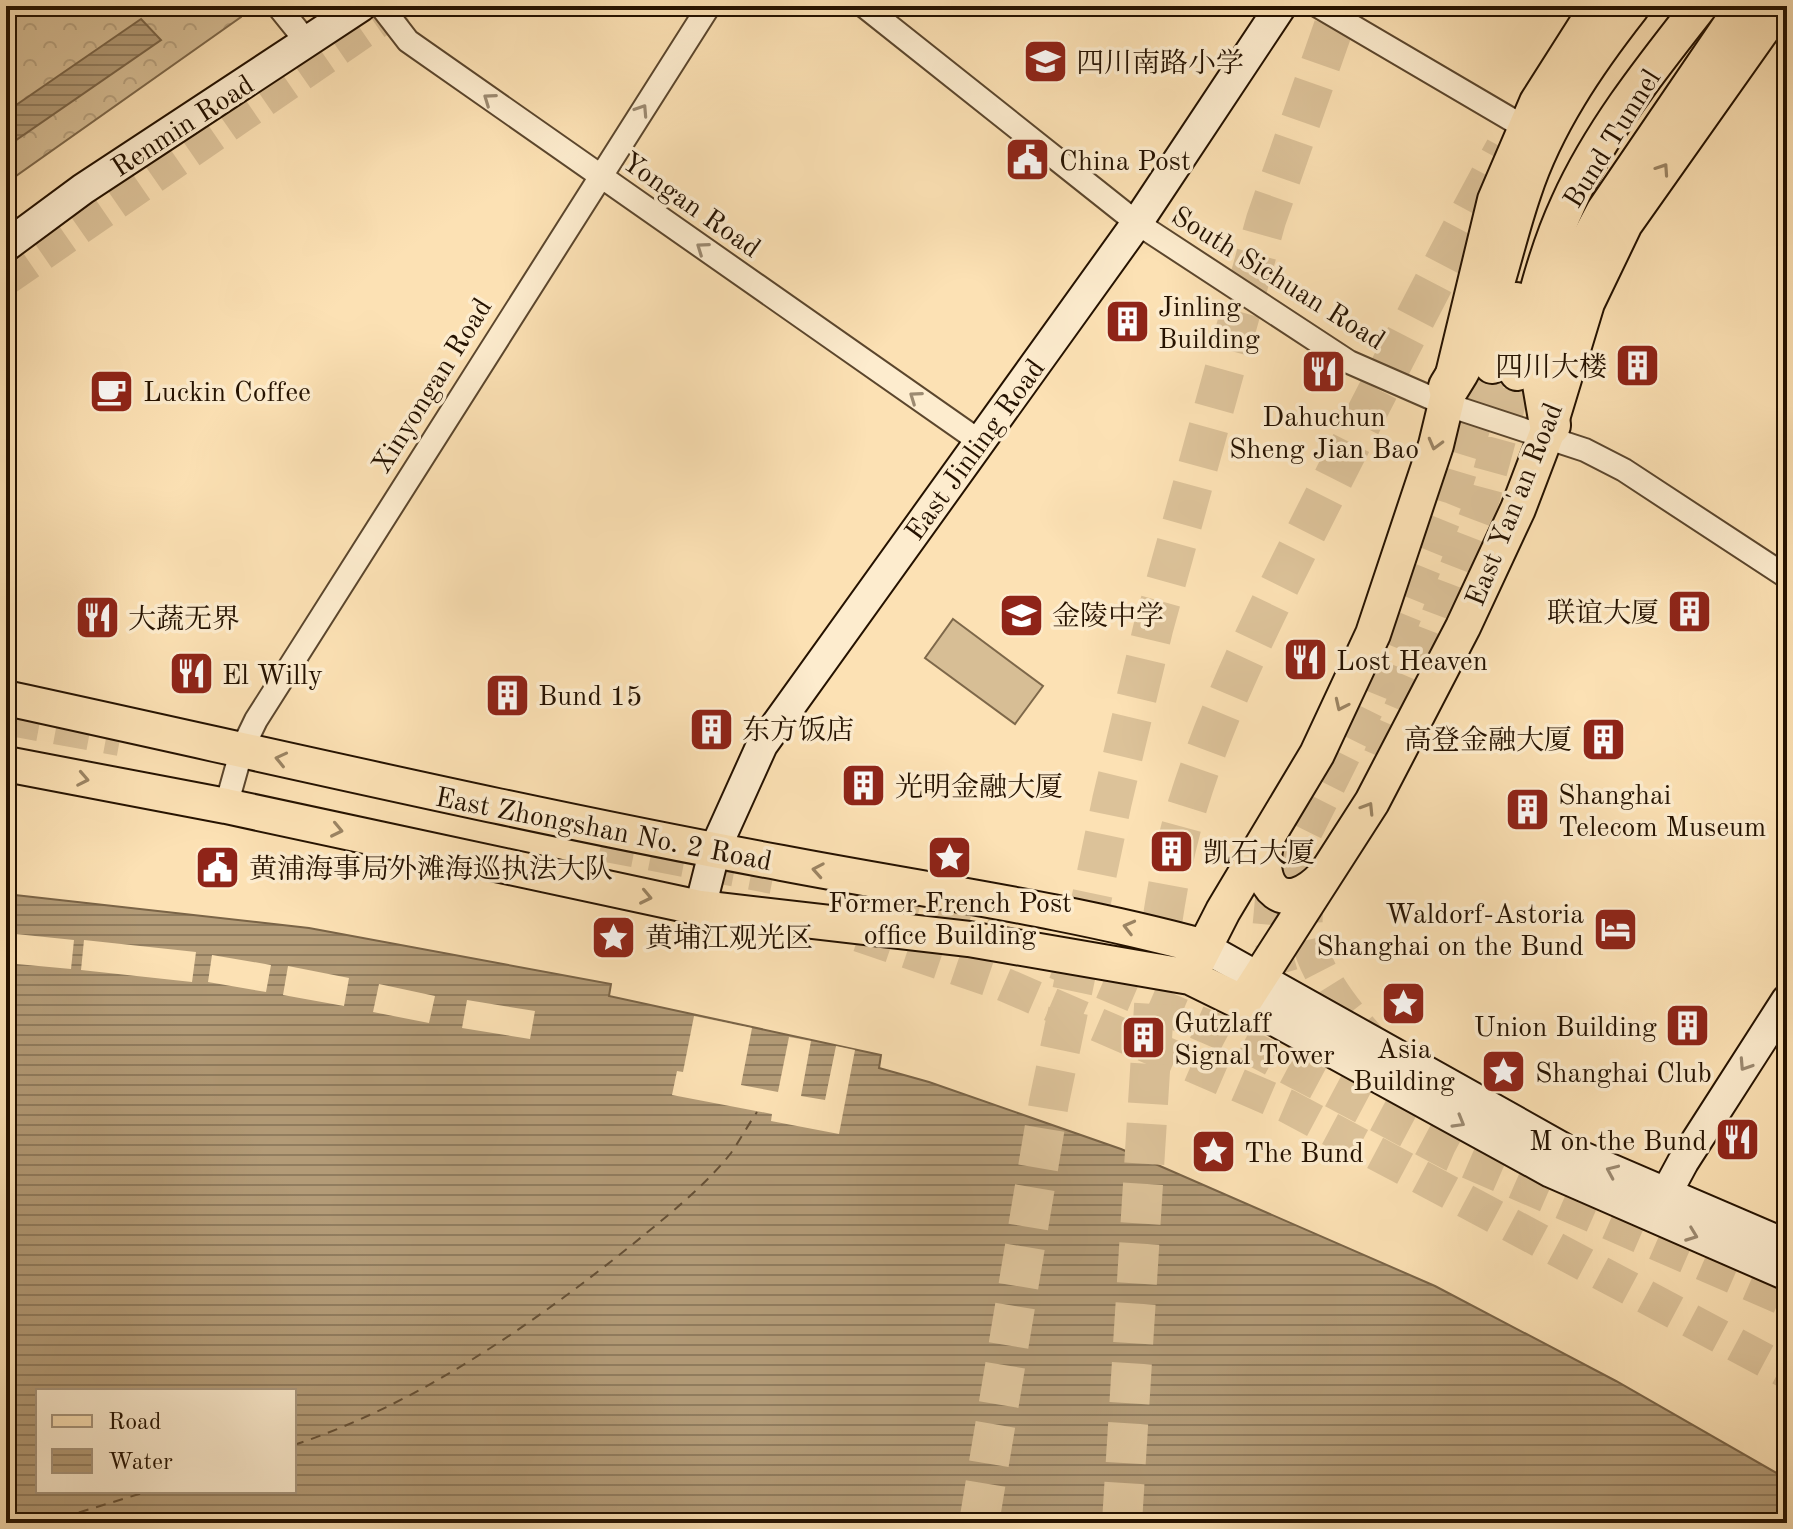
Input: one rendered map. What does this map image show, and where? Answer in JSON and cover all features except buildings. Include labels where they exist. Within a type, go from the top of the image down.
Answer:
[{"type":"highway","points":[[1447,396],[1471,354],[1537,144],[1629,6]]},
{"type":"highway","points":[[1507,361],[1518,252],[1537,144],[1593,85],[1648,6]]},
{"type":"highway","points":[[1507,361],[1677,68],[1727,6]]},
{"type":"highway","points":[[1548,430],[1543,384],[1552,338],[1580,262],[1596,206],[1747,6]]},
{"type":"main road","points":[[1537,144],[1598,6]]},
{"type":"main road","name":"Bund Tunnel","points":[[1507,361],[1563,173],[1593,121],[1674,6]]},
{"type":"main road","name":"Bund Tunnel","points":[[1507,361],[1580,179],[1632,98],[1700,6]]},
{"type":"main road","name":"East Yan'an Road","points":[[1251,989],[1372,802],[1415,724],[1518,509],[1548,430],[1587,303],[1625,224],[1779,6]]},
{"type":"main road","points":[[1251,989],[1197,962],[1317,754],[1373,634],[1436,445],[1447,396]]},
{"type":"main road","name":"East Zhongshan No. 2 Road","points":[[6,698],[492,807],[1124,925],[1197,962]]},
{"type":"main road","name":"East Zhongshan No. 2 Road","points":[[6,764],[226,806],[700,908],[1197,962]]},
{"type":"main road","points":[[1267,841],[1262,871],[1264,880],[1278,893],[1285,896],[1305,893],[1326,874]]},
{"type":"street","points":[[278,6],[307,42]]},
{"type":"street","name":"Renmin Road","points":[[6,246],[83,189],[361,6]]},
{"type":"street","name":"Yongan Road","points":[[381,6],[408,41],[979,441]]},
{"type":"street","name":"Xinyongan Road","points":[[226,806],[242,749],[256,720],[709,6]]},
{"type":"street","name":"South Sichuan Road","points":[[864,6],[1137,223],[1349,362],[1548,430],[1624,470],[1787,577]]},
{"type":"street","name":"East Jinling Road","points":[[700,908],[715,849],[762,745],[1137,223],[1281,6]]},
{"type":"street","points":[[1318,6],[1537,144]]},
{"type":"street","points":[[1251,989],[1518,1125],[1658,1206],[1787,1275]]},
{"type":"street","points":[[1658,1206],[1787,1000]]},
{"type":"street","points":[[1658,1206],[1787,1245]]},
{"type":"green space","points":[[6,6],[240,6],[241,17],[6,183]]},
{"type":"green space","points":[[953,619],[1043,686],[1015,724],[925,658]]},
{"type":"water","points":[[141,19],[161,40],[6,147],[6,112]]},
{"type":"water","points":[[6,894],[309,928],[611,984],[609,996],[881,1055],[879,1068],[929,1082],[1121,1149],[1435,1286],[1616,1381],[1787,1479],[1787,1523],[6,1523]]},
{"type":"pier","points":[[6,933],[74,940],[71,969],[6,963]]},
{"type":"pier","points":[[84,940],[196,952],[192,982],[81,970]]},
{"type":"pier","points":[[212,955],[271,965],[266,992],[208,982]]},
{"type":"pier","points":[[288,966],[349,978],[344,1006],[283,995]]},
{"type":"pier","points":[[379,984],[435,996],[429,1023],[373,1012]]},
{"type":"pier","points":[[467,1000],[535,1011],[530,1039],[462,1028]]},
{"type":"pier","points":[[694,1016],[752,1028],[741,1085],[778,1092],[789,1037],[795,1038],[811,1041],[801,1096],[825,1100],[836,1046],[855,1050],[839,1134],[771,1121],[772,1114],[672,1095],[677,1071],[683,1072]]},
{"type":"ferry route","points":[[296,1444],[385,1408],[429,1385],[555,1304],[697,1190],[731,1153],[757,1112]]},
{"type":"ferry route","points":[[26,1523],[64,1517],[142,1493]]},
{"type":"tunnel","points":[[6,281],[403,6]]},
{"type":"tunnel","points":[[979,1523],[1049,1102],[1112,801],[1153,629],[1266,220],[1341,6]]},
{"type":"tunnel","points":[[1122,1523],[1157,958],[1182,823],[1218,720],[1254,638],[1397,353],[1505,149]]},
{"type":"tunnel","points":[[1281,974],[1269,932],[1272,899],[1367,708],[1450,504],[1492,366]]},
{"type":"tunnel","points":[[1380,757],[1417,671],[1483,498],[1517,373]]},
{"type":"tunnel","points":[[6,718],[120,739]]},
{"type":"tunnel","points":[[601,844],[773,877]]},
{"type":"tunnel","points":[[837,888],[932,912],[992,936]]},
{"type":"tunnel","points":[[1312,890],[1306,910],[1306,931],[1312,952],[1333,993],[1374,1044]]},
{"type":"tunnel","points":[[859,935],[1003,984],[1287,1106],[1787,1372]]},
{"type":"tunnel","points":[[1056,962],[1227,1035],[1453,1155],[1787,1300]]},
{"type":"place","name":"四川南路小学","points":[[1045,62]]},
{"type":"place","name":"China Post","points":[[1028,160]]},
{"type":"place","name":"Jinling Building","points":[[1127,322]]},
{"type":"place","name":"四川大楼","points":[[1638,366]]},
{"type":"place","name":"Dahuchun Sheng Jian Bao","points":[[1324,371]]},
{"type":"place","name":"Luckin Coffee","points":[[112,391]]},
{"type":"place","name":"联谊大厦","points":[[1690,612]]},
{"type":"place","name":"金陵中学","points":[[1021,615]]},
{"type":"place","name":"大蔬无界","points":[[97,618]]},
{"type":"place","name":"Lost Heaven","points":[[1305,660]]},
{"type":"place","name":"El Willy","points":[[191,674]]},
{"type":"place","name":"Bund 15","points":[[507,695]]},
{"type":"place","name":"东方饭店","points":[[711,729]]},
{"type":"place","name":"高登金融大厦","points":[[1603,739]]},
{"type":"place","name":"光明金融大厦","points":[[864,786]]},
{"type":"place","name":"Shanghai Telecom Museum","points":[[1527,810]]},
{"type":"place","name":"凯石大厦","points":[[1172,852]]},
{"type":"place","name":"Former French Post office Building","points":[[950,857]]},
{"type":"place","name":"黄浦海事局外滩海巡执法大队","points":[[218,868]]},
{"type":"place","name":"Waldorf-Astoria Shanghai on the Bund","points":[[1615,929]]},
{"type":"place","name":"黄埔江观光区","points":[[614,937]]},
{"type":"place","name":"Asia Building","points":[[1404,1003]]},
{"type":"place","name":"Union Building","points":[[1688,1026]]},
{"type":"place","name":"Gutzlaff Signal Tower","points":[[1143,1038]]},
{"type":"place","name":"Shanghai Club","points":[[1504,1072]]},
{"type":"place","name":"M on the Bund","points":[[1738,1140]]},
{"type":"place","name":"The Bund","points":[[1213,1152]]}]
